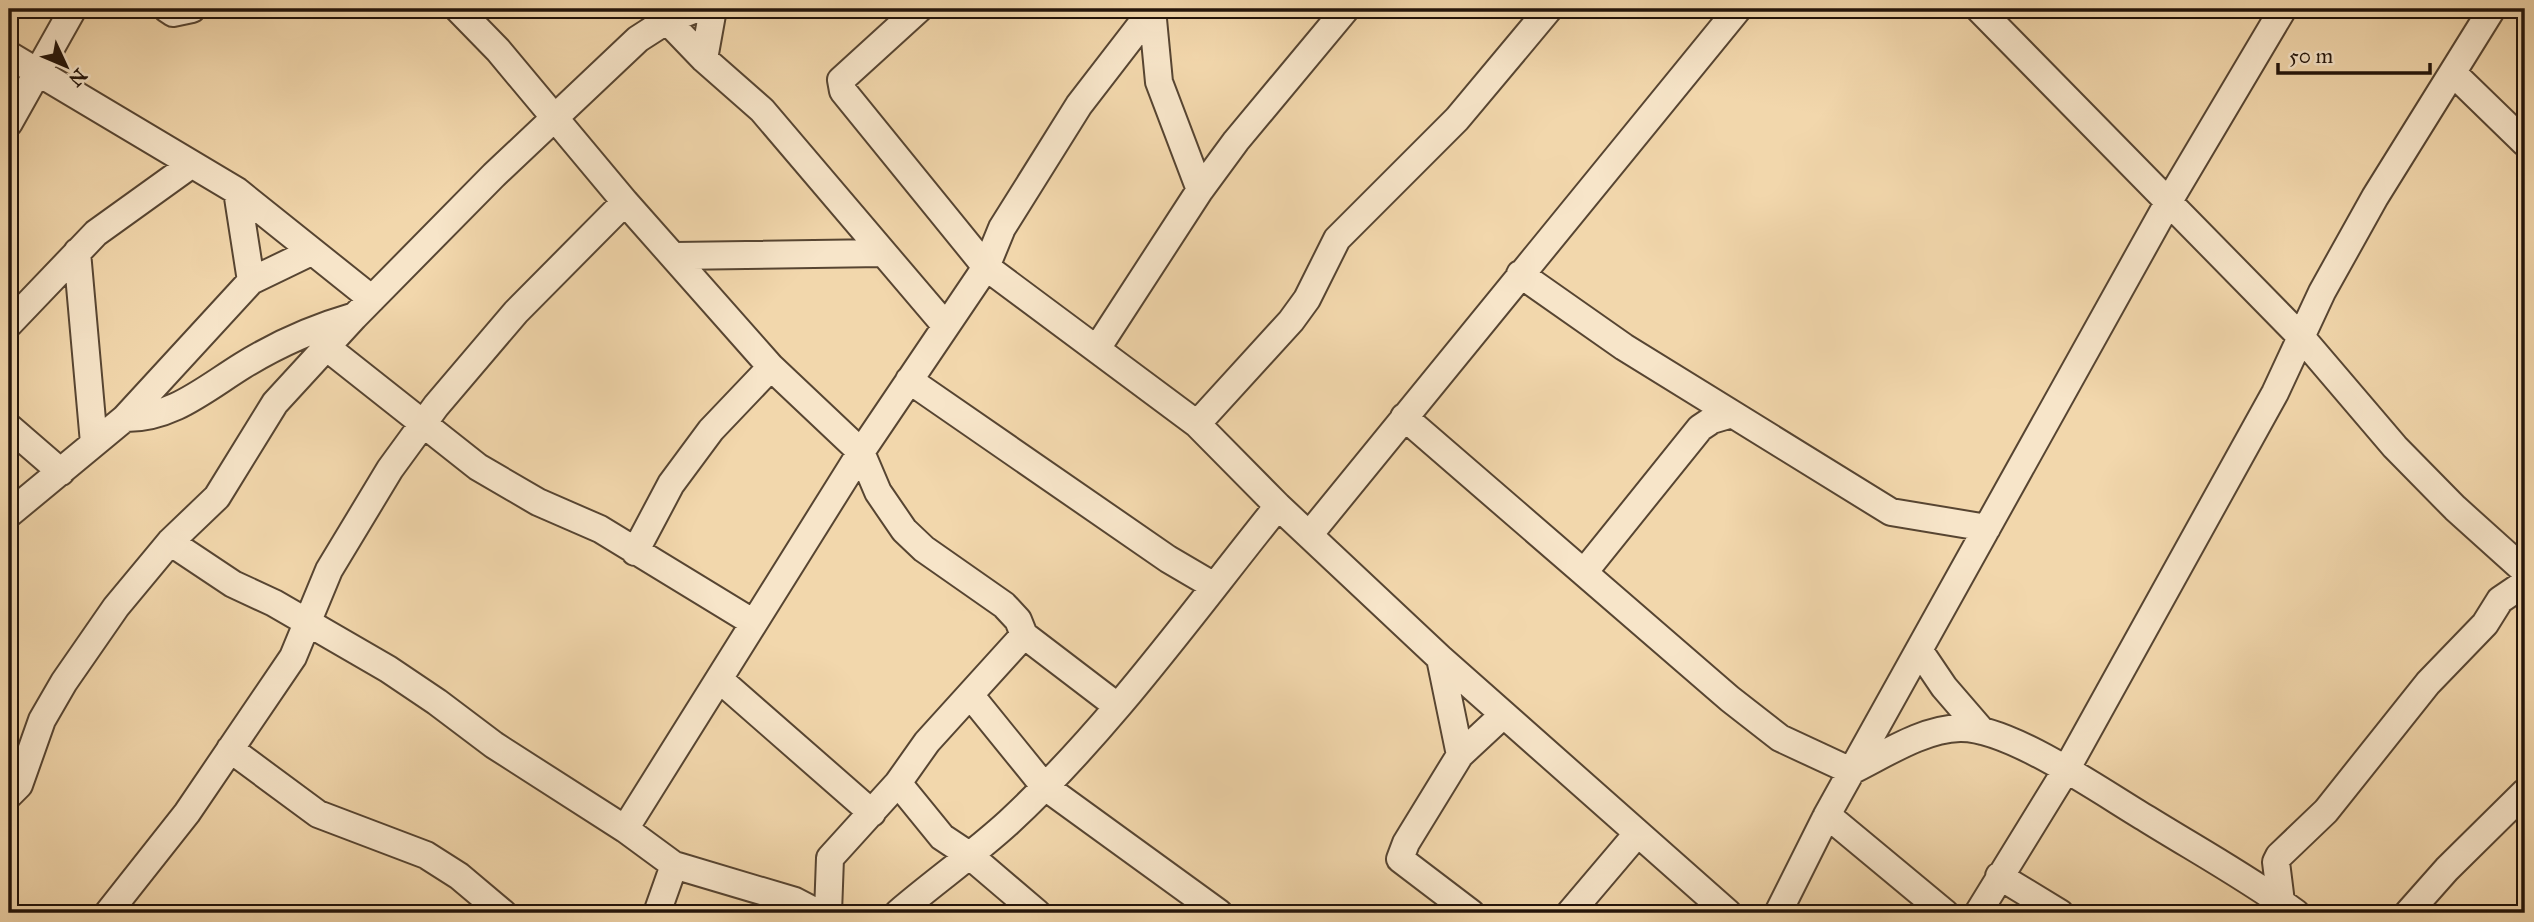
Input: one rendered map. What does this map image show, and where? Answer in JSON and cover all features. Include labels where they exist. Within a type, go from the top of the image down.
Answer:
[{"type":"street","points":[[9,123],[35,71],[73,9]]},
{"type":"street","points":[[167,9],[173,13],[192,9]]},
{"type":"street","points":[[458,9],[498,50],[625,202],[771,367],[861,452],[878,492],[904,530],[924,549],[1004,605],[1018,620],[1024,635],[1117,706]]},
{"type":"street","points":[[9,795],[19,785],[38,731],[57,692],[116,607],[170,542],[217,497],[275,404],[325,346],[661,15],[696,9]]},
{"type":"street","points":[[704,59],[713,9]]},
{"type":"street","points":[[919,9],[841,80],[843,92],[985,267],[1033,305],[1098,348],[1197,424],[1278,506],[1440,658],[1728,913]]},
{"type":"street","points":[[625,829],[861,452],[985,267],[1002,228],[1079,105],[1153,9]]},
{"type":"street","points":[[1153,9],[1159,82],[1200,190]]},
{"type":"street","points":[[1098,348],[1200,190],[1236,141],[1346,9]]},
{"type":"street","points":[[1197,424],[1291,321],[1307,299],[1337,239],[1457,120],[1549,9]]},
{"type":"street","points":[[1309,535],[1738,9]]},
{"type":"street","points":[[1979,9],[2302,338],[2395,447],[2455,508],[2525,571]]},
{"type":"street","points":[[1778,913],[1851,771],[2169,201],[2283,9]]},
{"type":"street","points":[[1978,913],[2066,770],[2275,393],[2322,292],[2375,197],[2492,9]]},
{"type":"street","points":[[661,15],[704,59],[762,110],[945,325]]},
{"type":"street","points":[[9,55],[237,191],[311,252],[363,308]]},
{"type":"street","points":[[2453,73],[2525,143]]},
{"type":"street","points":[[9,324],[96,233],[192,164]]},
{"type":"street","points":[[237,191],[251,281]]},
{"type":"street","points":[[108,913],[187,813],[293,657],[309,623],[328,570],[363,509],[424,422],[516,312],[625,202]]},
{"type":"street","points":[[9,514],[125,418],[251,281],[311,252]]},
{"type":"street","points":[[77,253],[94,443]]},
{"type":"street","points":[[675,256],[883,253]]},
{"type":"street","points":[[1520,274],[1624,347],[1891,512],[1987,528]]},
{"type":"street","points":[[125,418],[145,417],[180,405],[269,351],[363,308]]},
{"type":"street","points":[[325,346],[478,467],[538,502],[600,529],[754,623]]},
{"type":"street","points":[[635,552],[671,484],[711,430],[771,367]]},
{"type":"street","points":[[909,380],[1168,559],[1214,586]]},
{"type":"street","points":[[1585,570],[1700,428],[1712,419],[1732,414]]},
{"type":"street","points":[[1404,417],[1585,570],[1753,718],[1780,738],[1851,771]]},
{"type":"street","points":[[9,427],[61,472]]},
{"type":"street","points":[[898,913],[1009,822],[1044,786],[1117,706],[1278,506]]},
{"type":"street","points":[[170,542],[233,583],[309,623],[408,682],[538,775],[625,829],[674,865],[795,901],[818,913]]},
{"type":"street","points":[[2288,908],[2276,862],[2279,856],[2326,811],[2428,683],[2485,624],[2500,600],[2525,583]]},
{"type":"street","points":[[828,913],[830,858],[898,783],[927,742],[1024,635]]},
{"type":"street","points":[[1919,650],[1944,687],[1982,731]]},
{"type":"street","points":[[1440,658],[1461,755]]},
{"type":"street","points":[[719,679],[872,813]]},
{"type":"street","points":[[971,696],[1044,786],[1219,913]]},
{"type":"street","points":[[1471,913],[1400,859],[1461,755],[1503,715]]},
{"type":"street","points":[[1851,771],[1909,742],[1941,731],[1961,728],[1982,731],[2066,770],[2227,865],[2288,908]]},
{"type":"street","points":[[230,749],[318,814],[426,855],[459,876],[503,913]]},
{"type":"street","points":[[898,783],[942,837],[969,855],[1037,913]]},
{"type":"street","points":[[2408,913],[2447,869],[2525,792]]},
{"type":"street","points":[[1827,815],[1945,913]]},
{"type":"street","points":[[1570,913],[1637,834]]},
{"type":"street","points":[[657,913],[674,865]]},
{"type":"street","points":[[1999,876],[2060,913]]}]
